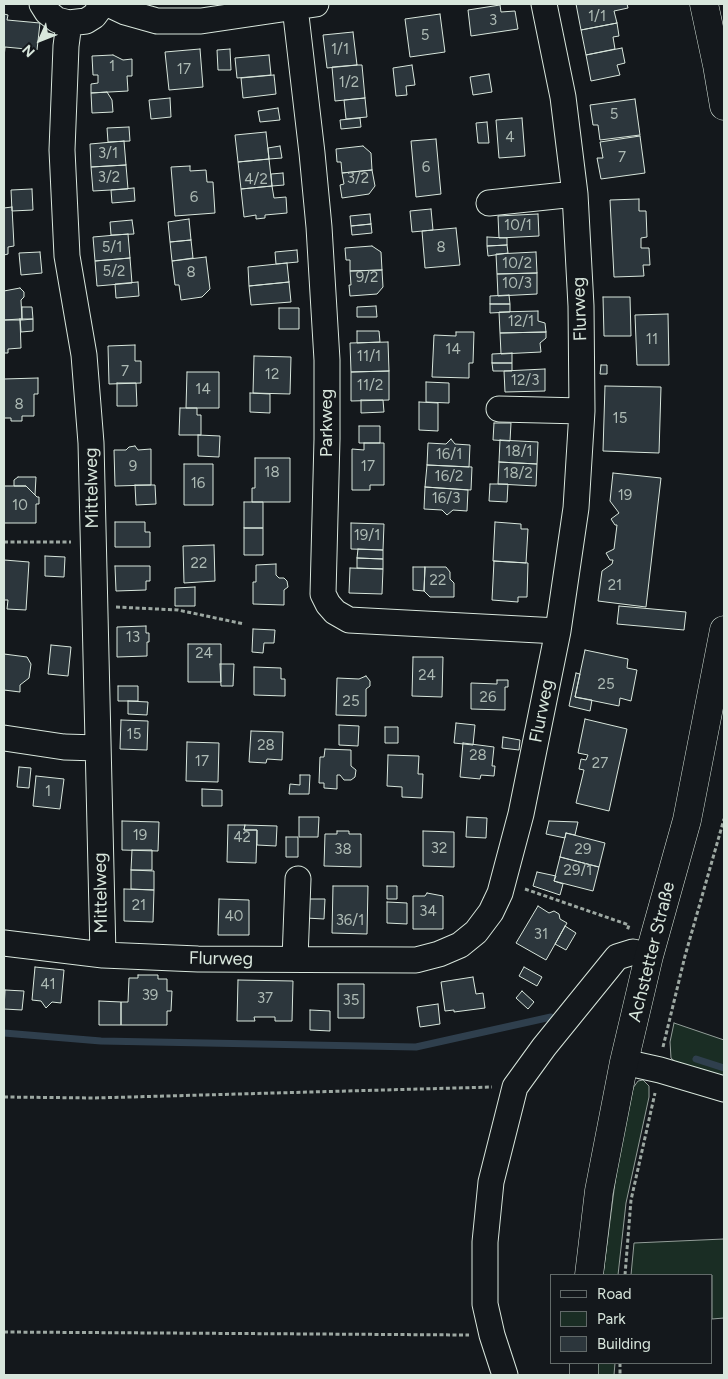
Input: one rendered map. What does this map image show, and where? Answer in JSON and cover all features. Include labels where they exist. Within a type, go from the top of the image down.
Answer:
[{"type":"main road","points":[[704,4],[724,106]]},
{"type":"main road","name":"Achstetter Straße","points":[[588,1274],[599,1190],[624,1062],[649,956],[687,820],[724,630]]},
{"type":"street","points":[[42,4],[47,12],[57,20],[69,23],[86,20],[94,16],[103,4]]},
{"type":"street","points":[[108,4],[125,12],[158,21],[201,21],[306,5]]},
{"type":"street","name":"Flurweg","points":[[4,943],[103,955],[198,959],[416,960],[439,954],[460,945],[476,932],[491,912],[504,881],[521,814],[558,631],[576,508],[582,411],[581,306],[574,194],[563,97],[544,4]]},
{"type":"street","name":"Parkweg","points":[[306,5],[313,163],[327,360],[323,594],[335,612],[348,620],[558,631]]},
{"type":"street","name":"Mittelweg","points":[[69,23],[66,46],[62,150],[67,256],[84,355],[91,443],[103,955]]},
{"type":"street","points":[[489,203],[574,194]]},
{"type":"street","points":[[499,408],[582,411]]},
{"type":"street","points":[[4,738],[64,747],[98,748]]},
{"type":"street","points":[[295,959],[298,879]]},
{"type":"street","points":[[505,1375],[492,1335],[485,1304],[485,1242],[491,1182],[515,1087],[544,1047],[617,957],[633,952],[649,956]]},
{"type":"street","points":[[624,1062],[660,1070],[724,1089]]},
{"type":"path","points":[[4,542],[93,542]]},
{"type":"path","points":[[94,607],[178,610],[244,624]]},
{"type":"path","points":[[504,881],[629,925],[617,957]]},
{"type":"path","points":[[4,1097],[94,1098],[515,1087]]},
{"type":"path","points":[[4,1332],[492,1335]]},
{"type":"green space","points":[[674,1023],[724,1040],[724,1080],[681,1067],[671,1058],[670,1042]]},
{"type":"green space","points":[[643,1080],[649,1086],[649,1097],[626,1203],[618,1274],[603,1274],[617,1167],[633,1088],[638,1081]]},
{"type":"green space","points":[[724,1239],[724,1318],[713,1319],[713,1274],[631,1274],[634,1243]]},
{"type":"green space","points":[[596,1364],[615,1364],[614,1375],[596,1375]]},
{"type":"building","points":[[576,4],[627,4],[628,8],[614,11],[617,23],[581,30]]},
{"type":"building","points":[[500,5],[501,12],[515,11],[518,29],[471,36],[468,10]]},
{"type":"building","points":[[4,14],[8,15],[7,20],[40,23],[37,50],[5,47],[4,58]]},
{"type":"building","points":[[440,14],[445,52],[410,57],[405,19]]},
{"type":"building","points":[[617,23],[619,36],[613,37],[615,49],[586,55],[581,30]]},
{"type":"building","points":[[353,32],[357,65],[327,68],[323,35]]},
{"type":"building","points":[[622,48],[625,63],[617,65],[620,75],[591,81],[586,55]]},
{"type":"building","points":[[200,49],[203,87],[169,90],[165,52]]},
{"type":"building","points":[[230,49],[231,70],[218,70],[217,50]]},
{"type":"building","points":[[113,55],[123,60],[132,59],[132,76],[127,76],[128,91],[91,93],[91,84],[98,83],[98,75],[93,75],[92,56]]},
{"type":"building","points":[[269,55],[271,75],[237,78],[235,58]]},
{"type":"building","points":[[362,65],[365,98],[335,101],[332,67]]},
{"type":"building","points":[[412,65],[415,85],[406,86],[407,95],[396,96],[393,68]]},
{"type":"building","points":[[489,74],[492,92],[473,95],[470,77]]},
{"type":"building","points":[[274,75],[276,94],[243,98],[241,78]]},
{"type":"building","points":[[107,92],[112,100],[113,112],[92,113],[91,93]]},
{"type":"building","points":[[170,98],[171,117],[151,119],[149,100]]},
{"type":"building","points":[[365,98],[367,117],[346,119],[344,100]]},
{"type":"building","points":[[635,99],[640,135],[600,140],[598,125],[593,125],[590,105]]},
{"type":"building","points":[[278,108],[280,120],[260,122],[258,111]]},
{"type":"building","points":[[360,118],[361,127],[341,129],[340,120]]},
{"type":"building","points":[[522,118],[525,156],[499,158],[496,120]]},
{"type":"building","points":[[487,122],[489,143],[478,143],[476,123]]},
{"type":"building","points":[[129,127],[130,141],[108,142],[107,128]]},
{"type":"building","points":[[266,132],[269,159],[238,162],[235,135]]},
{"type":"building","points":[[640,136],[645,173],[601,179],[597,158],[603,158],[600,142]]},
{"type":"building","points":[[436,139],[441,194],[416,197],[411,141]]},
{"type":"building","points":[[124,141],[126,165],[91,167],[90,144]]},
{"type":"building","points":[[280,146],[282,158],[269,159],[268,148]]},
{"type":"building","points":[[363,146],[371,153],[372,170],[342,173],[341,162],[337,162],[336,149]]},
{"type":"building","points":[[269,159],[272,186],[241,189],[238,162]]},
{"type":"building","points":[[126,165],[128,189],[93,191],[91,167]]},
{"type":"building","points":[[190,166],[190,171],[206,170],[207,182],[213,182],[215,213],[175,216],[171,167]]},
{"type":"building","points":[[372,170],[375,186],[369,194],[342,198],[340,185],[344,184],[342,173]]},
{"type":"building","points":[[283,173],[284,185],[272,186],[271,174]]},
{"type":"building","points":[[272,186],[274,198],[286,197],[287,213],[265,215],[265,218],[256,219],[256,215],[244,217],[241,189]]},
{"type":"building","points":[[134,188],[135,201],[112,203],[111,190]]},
{"type":"building","points":[[32,189],[33,210],[12,211],[11,190]]},
{"type":"building","points":[[639,199],[639,211],[646,211],[647,237],[641,238],[641,248],[649,248],[650,265],[643,265],[644,276],[614,277],[610,200]]},
{"type":"building","points":[[12,207],[14,246],[8,247],[8,254],[4,255],[4,208]]},
{"type":"building","points":[[431,209],[433,230],[412,232],[410,211]]},
{"type":"building","points":[[370,214],[371,224],[351,226],[350,216]]},
{"type":"building","points":[[538,214],[539,236],[499,238],[498,216]]},
{"type":"building","points":[[189,219],[191,240],[170,242],[168,222]]},
{"type":"building","points":[[132,220],[134,234],[111,235],[110,222]]},
{"type":"building","points":[[371,224],[372,233],[352,235],[351,226]]},
{"type":"building","points":[[456,228],[460,265],[425,268],[422,231]]},
{"type":"building","points":[[128,234],[130,258],[95,261],[93,237]]},
{"type":"building","points":[[487,237],[507,238],[507,245],[487,246]]},
{"type":"building","points":[[191,240],[193,258],[172,261],[170,242]]},
{"type":"building","points":[[507,245],[508,253],[488,256],[487,246]]},
{"type":"building","points":[[372,246],[381,252],[382,270],[350,271],[350,260],[346,260],[345,248]]},
{"type":"building","points":[[297,250],[298,262],[276,264],[275,252]]},
{"type":"building","points":[[40,252],[42,273],[21,275],[19,253]]},
{"type":"building","points":[[536,252],[537,273],[497,274],[496,254]]},
{"type":"building","points":[[206,257],[210,289],[202,297],[181,300],[179,285],[175,285],[172,261]]},
{"type":"building","points":[[130,258],[132,283],[97,286],[95,261]]},
{"type":"building","points":[[287,263],[289,282],[249,286],[248,267]]},
{"type":"building","points":[[382,270],[383,287],[377,294],[350,296],[350,271]]},
{"type":"building","points":[[537,273],[537,294],[498,296],[497,274]]},
{"type":"building","points":[[138,282],[139,296],[116,298],[115,284]]},
{"type":"building","points":[[289,282],[291,302],[251,305],[249,286]]},
{"type":"building","points":[[20,288],[24,292],[24,297],[21,300],[22,320],[4,320],[4,291]]},
{"type":"building","points":[[509,295],[510,304],[490,304],[490,296]]},
{"type":"building","points":[[603,297],[630,297],[631,336],[604,336]]},
{"type":"building","points":[[490,304],[510,304],[510,312],[490,313]]},
{"type":"building","points":[[376,306],[377,317],[357,317],[357,307]]},
{"type":"building","points":[[22,307],[32,307],[33,319],[22,320]]},
{"type":"building","points":[[279,308],[299,308],[299,329],[279,329]]},
{"type":"building","points":[[538,311],[538,321],[545,323],[546,332],[500,333],[499,312]]},
{"type":"building","points":[[668,314],[669,365],[637,365],[635,315]]},
{"type":"building","points":[[20,319],[33,319],[33,331],[21,332]]},
{"type":"building","points":[[20,319],[21,348],[8,349],[8,353],[4,353],[4,320]]},
{"type":"building","points":[[357,331],[379,331],[380,342],[357,343]]},
{"type":"building","points":[[456,332],[474,332],[473,363],[469,363],[469,378],[432,377],[434,335],[456,336]]},
{"type":"building","points":[[546,332],[546,338],[540,343],[541,352],[501,354],[500,333]]},
{"type":"building","points":[[388,342],[389,371],[351,372],[350,343]]},
{"type":"building","points":[[135,345],[135,361],[141,361],[141,383],[109,384],[108,346]]},
{"type":"building","points":[[512,353],[512,363],[492,363],[492,354]]},
{"type":"building","points":[[254,356],[291,357],[290,394],[253,393]]},
{"type":"building","points":[[492,363],[512,363],[512,371],[493,371]]},
{"type":"building","points":[[601,365],[607,365],[607,374],[600,374]]},
{"type":"building","points":[[545,369],[545,391],[505,392],[504,371]]},
{"type":"building","points":[[389,371],[389,400],[351,401],[351,372]]},
{"type":"building","points":[[187,372],[219,372],[219,408],[186,408]]},
{"type":"building","points":[[38,378],[38,394],[34,394],[34,416],[22,416],[22,421],[11,421],[11,418],[4,418],[4,379]]},
{"type":"building","points":[[426,382],[449,383],[449,403],[426,402]]},
{"type":"building","points":[[117,383],[136,383],[137,406],[117,406]]},
{"type":"building","points":[[605,386],[661,387],[659,453],[603,451]]},
{"type":"building","points":[[250,393],[270,394],[270,413],[250,412]]},
{"type":"building","points":[[361,400],[383,400],[384,412],[361,413]]},
{"type":"building","points":[[419,402],[438,403],[438,431],[419,430]]},
{"type":"building","points":[[180,408],[197,408],[197,415],[201,415],[201,435],[179,435]]},
{"type":"building","points":[[494,423],[511,423],[510,441],[493,440]]},
{"type":"building","points":[[359,426],[380,426],[380,443],[359,443]]},
{"type":"building","points":[[198,435],[220,436],[219,457],[198,456]]},
{"type":"building","points":[[451,439],[455,444],[470,445],[469,467],[427,465],[428,443],[446,444]]},
{"type":"building","points":[[500,440],[538,442],[537,464],[499,462]]},
{"type":"building","points":[[364,443],[384,443],[384,485],[370,485],[370,490],[352,490],[352,449],[364,450]]},
{"type":"building","points":[[135,446],[138,450],[151,449],[151,485],[115,486],[114,450],[126,450],[129,447]]},
{"type":"building","points":[[255,458],[290,458],[290,502],[252,502],[252,488],[255,488]]},
{"type":"building","points":[[499,462],[537,464],[536,486],[498,484]]},
{"type":"building","points":[[184,464],[213,464],[213,505],[184,505]]},
{"type":"building","points":[[427,465],[472,467],[471,490],[425,487]]},
{"type":"building","points":[[613,473],[661,478],[646,607],[598,601],[602,571],[612,564],[613,560],[610,560],[606,553],[614,549],[617,525],[611,519],[619,513],[610,501]]},
{"type":"building","points":[[18,477],[36,477],[35,495],[26,486],[14,486],[14,480]]},
{"type":"building","points":[[490,484],[508,484],[507,502],[489,501]]},
{"type":"building","points":[[135,485],[155,485],[156,504],[136,505]]},
{"type":"building","points":[[4,486],[26,486],[39,497],[39,504],[36,504],[36,523],[4,523]]},
{"type":"building","points":[[425,487],[468,490],[467,511],[453,510],[447,515],[442,510],[424,509]]},
{"type":"building","points":[[244,502],[263,502],[263,528],[244,528]]},
{"type":"building","points":[[115,522],[145,522],[145,532],[150,532],[150,547],[115,547]]},
{"type":"building","points":[[495,522],[521,524],[521,529],[528,529],[526,563],[493,561]]},
{"type":"building","points":[[351,523],[384,524],[383,550],[351,549]]},
{"type":"building","points":[[244,528],[263,528],[263,555],[244,555]]},
{"type":"building","points":[[214,545],[215,581],[184,583],[183,546]]},
{"type":"building","points":[[358,549],[383,550],[383,559],[357,558]]},
{"type":"building","points":[[45,556],[65,557],[64,577],[45,576]]},
{"type":"building","points":[[357,558],[383,559],[383,569],[357,568]]},
{"type":"building","points":[[4,560],[29,562],[26,610],[7,609],[8,600],[4,600]]},
{"type":"building","points":[[494,561],[528,563],[527,597],[518,597],[518,602],[492,600]]},
{"type":"building","points":[[276,564],[276,575],[287,581],[288,587],[284,590],[284,605],[253,604],[253,582],[256,582],[256,565]]},
{"type":"building","points":[[115,566],[150,566],[150,581],[146,581],[146,590],[116,591]]},
{"type":"building","points":[[413,567],[425,567],[424,591],[413,590]]},
{"type":"building","points":[[425,567],[446,567],[450,572],[450,579],[454,583],[454,597],[430,597],[424,591]]},
{"type":"building","points":[[350,568],[383,569],[382,594],[349,593]]},
{"type":"building","points":[[195,587],[195,606],[175,606],[175,588]]},
{"type":"building","points":[[619,606],[686,612],[684,630],[617,624]]},
{"type":"building","points":[[146,626],[146,633],[149,633],[147,656],[117,657],[117,627]]},
{"type":"building","points":[[253,629],[275,630],[274,643],[264,643],[263,653],[252,652]]},
{"type":"building","points":[[188,644],[221,644],[221,682],[188,682]]},
{"type":"building","points":[[51,645],[71,647],[68,676],[48,674]]},
{"type":"building","points":[[585,650],[628,659],[627,668],[637,670],[631,701],[620,698],[619,706],[575,697]]},
{"type":"building","points":[[4,654],[27,657],[31,664],[29,678],[20,685],[20,692],[4,690]]},
{"type":"building","points":[[413,657],[443,657],[442,697],[412,696]]},
{"type":"building","points":[[220,664],[234,664],[233,686],[221,686]]},
{"type":"building","points":[[254,667],[281,668],[281,679],[285,679],[285,696],[254,695]]},
{"type":"building","points":[[576,673],[580,674],[575,697],[592,700],[590,711],[569,706]]},
{"type":"building","points":[[366,676],[370,681],[370,686],[366,689],[366,716],[336,715],[337,678],[359,679]]},
{"type":"building","points":[[497,680],[508,680],[508,687],[505,687],[505,710],[471,709],[471,683],[497,684]]},
{"type":"building","points":[[118,686],[138,686],[138,701],[118,701]]},
{"type":"building","points":[[128,701],[148,702],[147,715],[128,714]]},
{"type":"building","points":[[585,719],[627,729],[609,811],[576,803],[584,770],[579,769],[581,759],[586,760],[588,755],[578,753]]},
{"type":"building","points":[[121,720],[148,721],[147,750],[120,749]]},
{"type":"building","points":[[456,723],[475,725],[473,745],[454,743]]},
{"type":"building","points":[[339,725],[359,726],[358,746],[339,745]]},
{"type":"building","points":[[385,727],[398,727],[398,743],[385,743]]},
{"type":"building","points":[[251,731],[283,732],[282,760],[267,759],[266,763],[249,762]]},
{"type":"building","points":[[503,737],[520,740],[519,750],[502,748]]},
{"type":"building","points":[[187,742],[219,743],[218,782],[186,781]]},
{"type":"building","points":[[463,743],[494,747],[492,766],[495,766],[494,776],[481,775],[480,779],[460,777]]},
{"type":"building","points":[[325,749],[351,750],[351,766],[356,770],[355,777],[351,780],[344,780],[340,775],[337,775],[337,789],[324,788],[324,783],[319,783],[320,757],[324,757]]},
{"type":"building","points":[[388,755],[419,756],[418,774],[423,774],[422,798],[402,797],[402,787],[387,786]]},
{"type":"building","points":[[19,767],[31,768],[29,788],[17,787]]},
{"type":"building","points":[[300,775],[310,775],[309,794],[289,794],[290,784],[300,785]]},
{"type":"building","points":[[36,776],[64,779],[60,809],[33,806]]},
{"type":"building","points":[[202,789],[222,790],[222,806],[202,806]]},
{"type":"building","points":[[299,817],[319,817],[318,837],[299,837]]},
{"type":"building","points":[[467,817],[487,818],[486,838],[466,837]]},
{"type":"building","points":[[122,821],[159,822],[158,851],[122,850]]},
{"type":"building","points":[[549,821],[578,822],[575,835],[566,833],[565,838],[546,834]]},
{"type":"building","points":[[228,825],[245,825],[244,830],[257,830],[256,863],[227,862]]},
{"type":"building","points":[[245,825],[277,826],[276,846],[257,845],[257,830],[244,830]]},
{"type":"building","points":[[337,831],[361,834],[361,867],[324,866],[325,834],[337,834]]},
{"type":"building","points":[[423,831],[454,832],[454,867],[423,866]]},
{"type":"building","points":[[566,833],[605,843],[599,867],[560,857]]},
{"type":"building","points":[[286,837],[298,837],[298,857],[286,857]]},
{"type":"building","points":[[132,850],[152,850],[152,870],[131,870]]},
{"type":"building","points":[[560,857],[599,867],[593,891],[554,881]]},
{"type":"building","points":[[131,870],[154,871],[154,890],[131,889]]},
{"type":"building","points":[[537,872],[556,876],[554,881],[563,884],[560,895],[533,886]]},
{"type":"building","points":[[333,886],[368,886],[367,934],[332,933]]},
{"type":"building","points":[[387,886],[397,886],[397,899],[387,899]]},
{"type":"building","points":[[124,889],[154,890],[153,922],[124,921]]},
{"type":"building","points":[[427,893],[443,896],[443,929],[413,929],[413,896],[425,896]]},
{"type":"building","points":[[219,899],[249,900],[249,935],[218,935]]},
{"type":"building","points":[[306,899],[325,899],[324,919],[306,918]]},
{"type":"building","points":[[387,902],[407,903],[407,924],[387,923]]},
{"type":"building","points":[[538,906],[549,913],[554,911],[559,914],[560,919],[567,923],[546,960],[516,943]]},
{"type":"building","points":[[565,926],[576,933],[566,950],[555,944]]},
{"type":"building","points":[[35,967],[64,970],[61,1003],[52,1002],[46,1008],[41,1001],[32,1000]]},
{"type":"building","points":[[524,967],[542,977],[537,986],[519,976]]},
{"type":"building","points":[[138,975],[158,975],[158,979],[167,979],[167,991],[172,991],[171,1011],[167,1011],[167,1025],[121,1025],[121,1002],[128,1002],[129,978],[138,978]]},
{"type":"building","points":[[473,977],[476,994],[483,993],[485,1008],[454,1012],[454,1010],[445,1011],[441,982]]},
{"type":"building","points":[[238,980],[293,981],[292,1021],[275,1021],[275,1017],[254,1017],[255,1021],[237,1021]]},
{"type":"building","points":[[338,984],[364,984],[364,1018],[338,1018]]},
{"type":"building","points":[[5,990],[24,991],[22,1010],[4,1009]]},
{"type":"building","points":[[522,991],[534,1002],[528,1009],[516,998]]},
{"type":"building","points":[[99,1001],[121,1002],[121,1025],[99,1025]]},
{"type":"building","points":[[438,1004],[440,1024],[420,1027],[417,1007]]},
{"type":"building","points":[[310,1010],[330,1011],[330,1031],[310,1030]]},
{"type":"waterway","points":[[4,1033],[101,1041],[416,1047],[551,1017]]},
{"type":"waterway","points":[[696,1059],[724,1068]]}]
